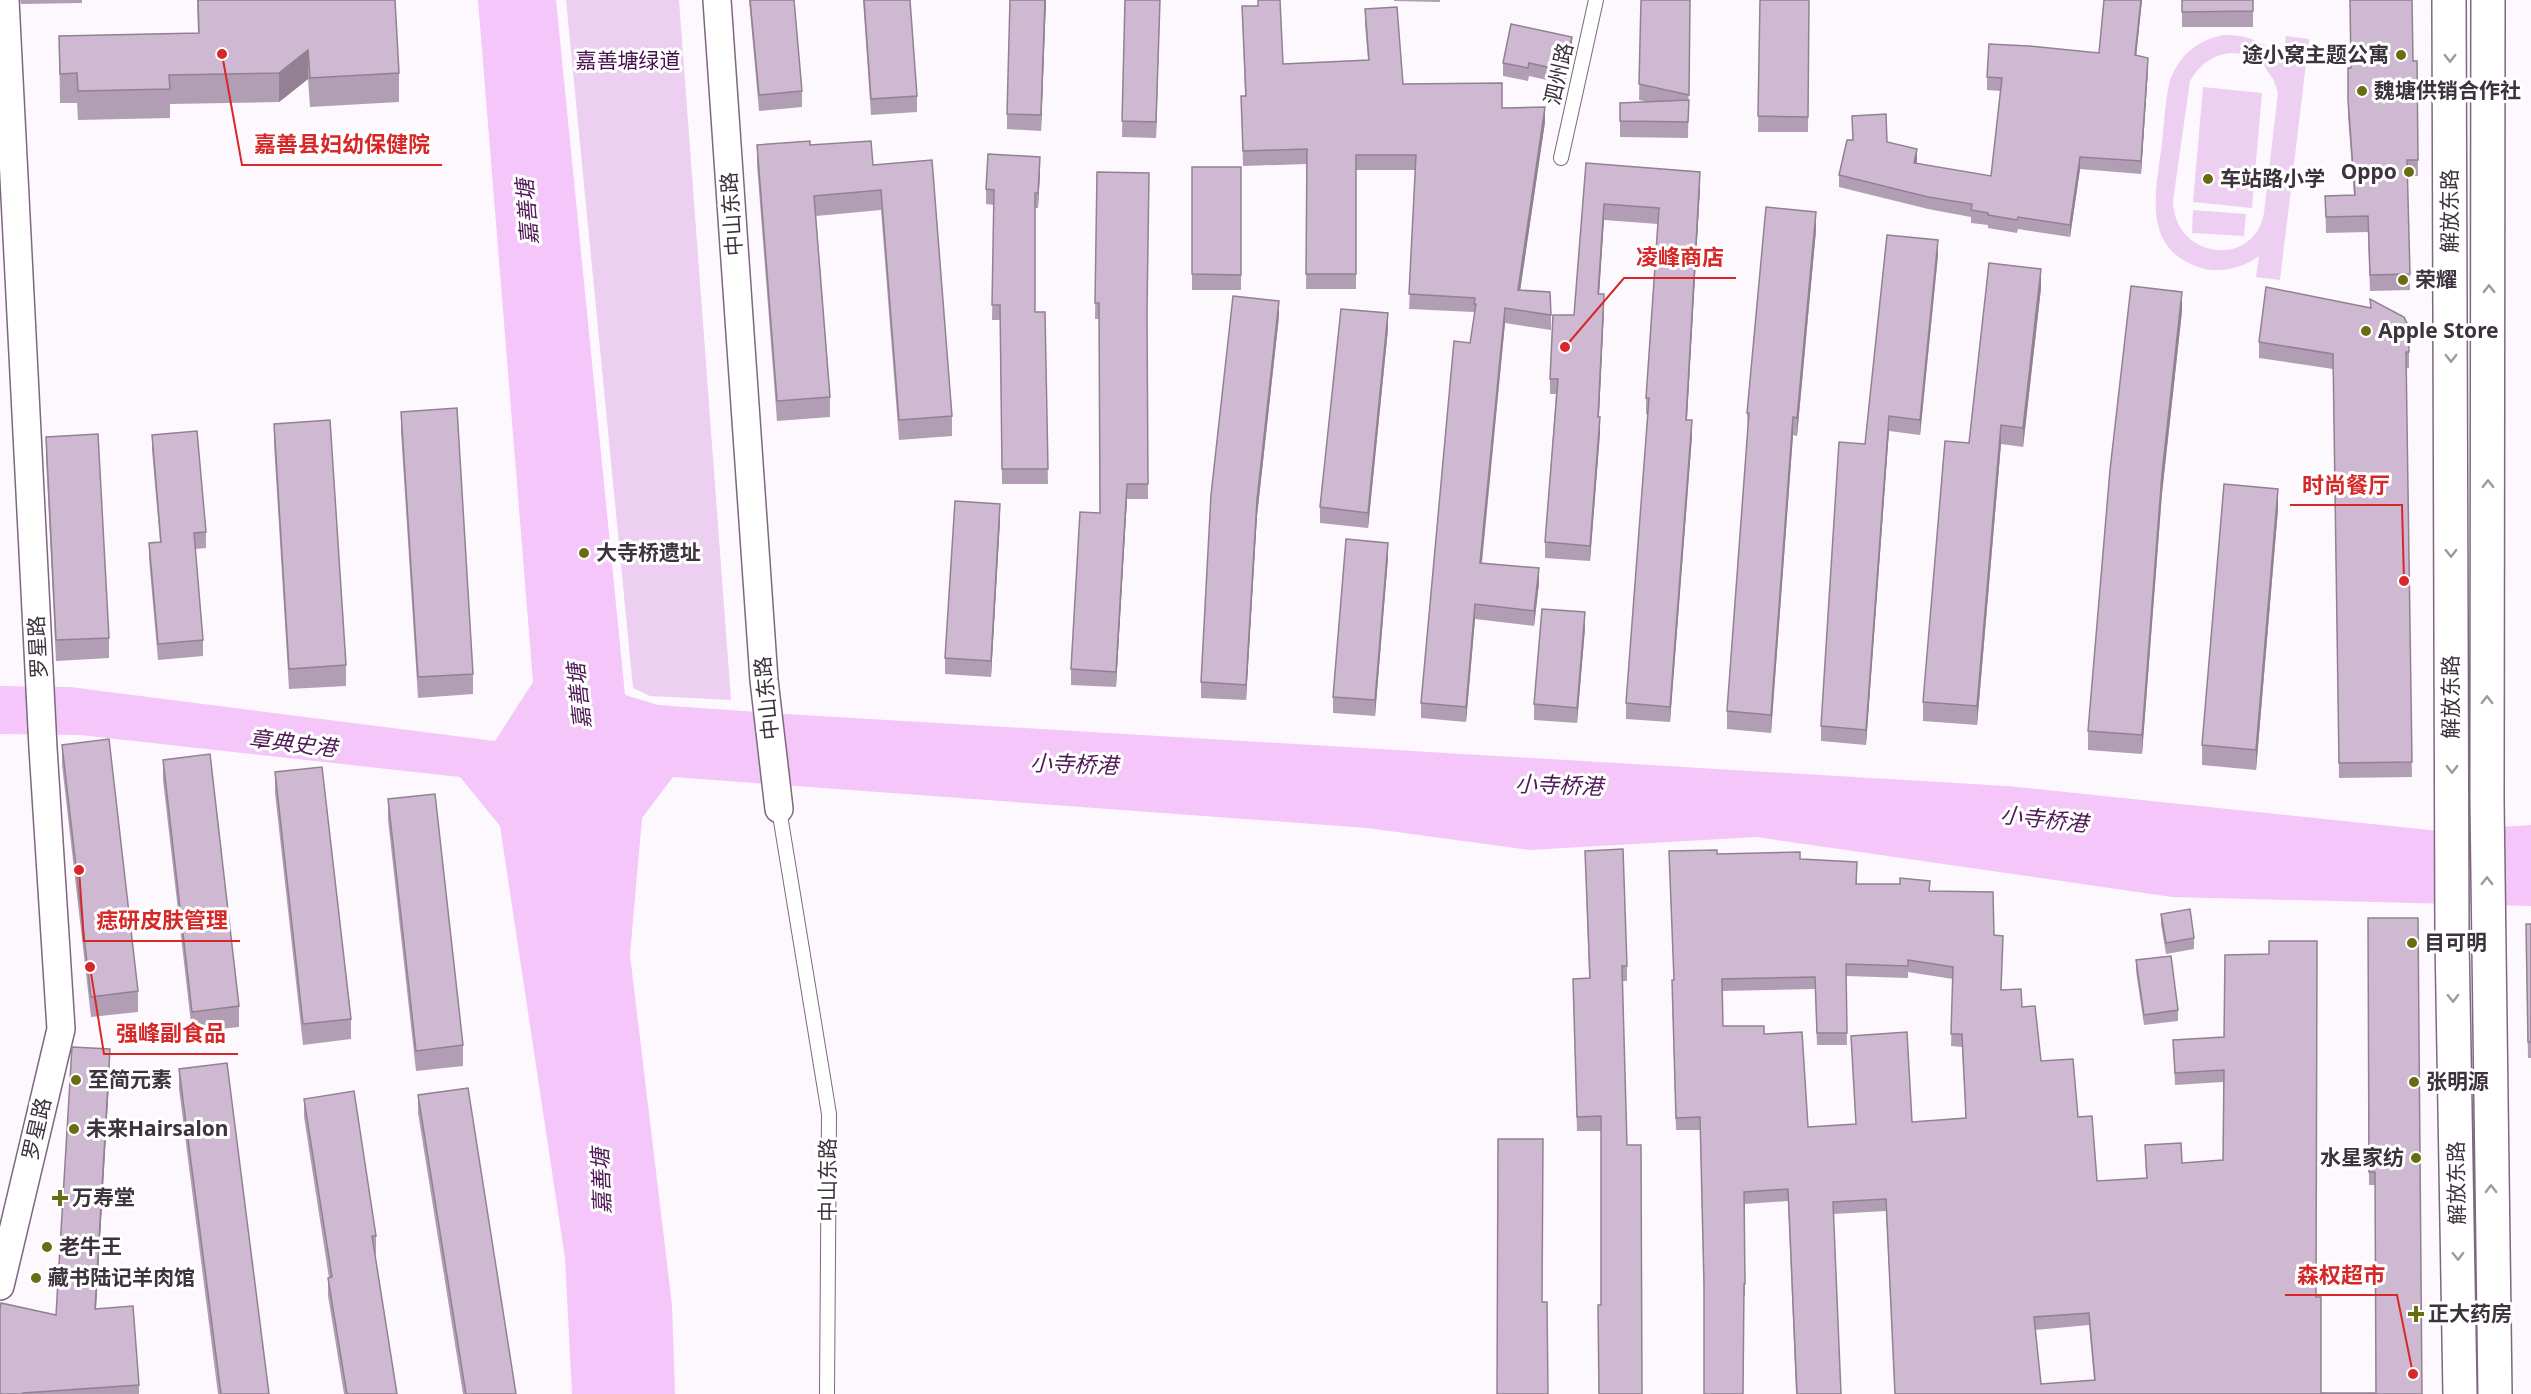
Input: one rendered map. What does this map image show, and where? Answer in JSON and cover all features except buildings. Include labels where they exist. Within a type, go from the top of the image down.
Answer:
[{"type":"main road","name":"解放东路","points":[[2449,0],[2452,939],[2460,1394]]},
{"type":"main road","name":"解放东路","points":[[2488,0],[2487,940],[2495,1394]]},
{"type":"street","name":"罗星路","points":[[0,1286],[61,1029],[43,748],[5,0]]},
{"type":"street","name":"中山东路","points":[[717,0],[764,680],[779,809]]},
{"type":"lane","name":"泗州路","points":[[1561,158],[1596,0]]},
{"type":"lane","name":"中山东路","points":[[779,809],[829,1114],[827,1394]]},
{"type":"green space","name":"嘉善塘绿道","points":[[566,0],[679,0],[731,700],[650,696],[633,688]]},
{"type":"green space","points":[[2223,35],[2256,40],[2282,60],[2286,36],[2309,39],[2280,280],[2256,277],[2259,256],[2230,269],[2214,270],[2198,267],[2180,258],[2167,246],[2160,231],[2156,215],[2157,180],[2170,80],[2179,63],[2190,50]],"holes":[[[2231,53],[2245,54],[2262,63],[2273,79],[2278,92],[2264,213],[2257,231],[2246,243],[2231,249],[2215,250],[2200,245],[2186,235],[2177,220],[2173,201],[2190,81],[2202,65],[2212,58]]]},
{"type":"green space","points":[[2203,87],[2262,93],[2252,208],[2193,202]]},
{"type":"green space","points":[[2193,210],[2246,214],[2244,236],[2192,233]]},
{"type":"water","points":[[478,0],[556,0],[625,695],[658,705],[785,714],[2007,786],[2439,831],[2531,825],[2531,906],[2172,897],[1756,837],[1529,850],[1367,828],[673,777],[642,818],[630,955],[672,1305],[675,1394],[572,1394],[565,1258],[500,826],[460,777],[80,735],[0,734],[0,686],[70,687],[495,741],[533,682]]},
{"type":"place","name":"嘉善县妇幼保健院","points":[[222,54]]},
{"type":"place","name":"途小窝主题公寓","points":[[2401,55]]},
{"type":"place","name":"魏塘供销合作社","points":[[2362,91]]},
{"type":"place","name":"Oppo","points":[[2409,172]]},
{"type":"place","name":"车站路小学","points":[[2208,179]]},
{"type":"place","name":"荣耀","points":[[2403,280]]},
{"type":"place","name":"Apple Store","points":[[2366,331]]},
{"type":"place","name":"凌峰商店","points":[[1565,347]]},
{"type":"place","name":"大寺桥遗址","points":[[584,553]]},
{"type":"place","name":"时尚餐厅","points":[[2404,581]]},
{"type":"place","name":"痣研皮肤管理","points":[[79,870]]},
{"type":"place","name":"目可明","points":[[2412,943]]},
{"type":"place","name":"强峰副食品","points":[[90,967]]},
{"type":"place","name":"至简元素","points":[[76,1080]]},
{"type":"place","name":"张明源","points":[[2414,1082]]},
{"type":"place","name":"未来Hairsalon","points":[[74,1129]]},
{"type":"place","name":"水星家纺","points":[[2416,1158]]},
{"type":"place","name":"万寿堂","points":[[60,1198]]},
{"type":"place","name":"老牛王","points":[[47,1247]]},
{"type":"place","name":"藏书陆记羊肉馆","points":[[36,1278]]},
{"type":"place","name":"正大药房","points":[[2416,1314]]},
{"type":"place","name":"森权超市","points":[[2413,1374]]},
{"type":"water label","name":"嘉善塘","points":[[527,212]]},
{"type":"water label","name":"嘉善塘","points":[[579,696]]},
{"type":"water label","name":"章典史港","points":[[293,743]]},
{"type":"water label","name":"小寺桥港","points":[[1074,764]]},
{"type":"water label","name":"小寺桥港","points":[[1559,785]]},
{"type":"water label","name":"小寺桥港","points":[[2044,819]]},
{"type":"water label","name":"嘉善塘","points":[[601,1181]]}]
